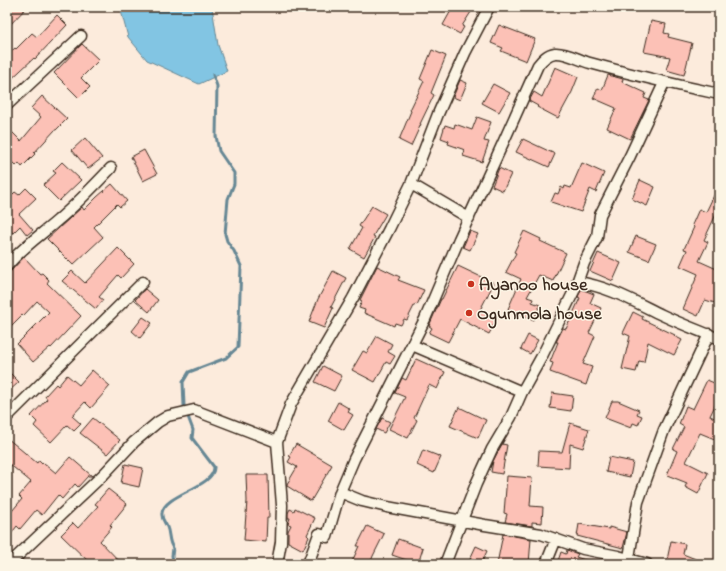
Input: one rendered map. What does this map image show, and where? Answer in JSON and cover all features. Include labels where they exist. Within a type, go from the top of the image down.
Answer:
[{"type":"street","points":[[277,564],[281,542],[282,505],[277,442],[291,404],[353,298],[389,229],[411,184],[438,114],[465,52],[490,7]]},
{"type":"street","points":[[7,105],[81,36]]},
{"type":"street","points":[[308,564],[319,534],[327,537],[340,492],[354,459],[425,319],[468,218],[538,65],[549,55],[556,53],[563,54],[588,63],[664,83],[719,94]]},
{"type":"street","points":[[445,564],[461,520],[492,449],[511,417],[522,392],[548,344],[597,237],[600,215],[630,156],[664,83]]},
{"type":"street","points":[[7,266],[13,258],[59,220],[87,194],[111,168]]},
{"type":"street","points":[[411,184],[468,218]]},
{"type":"street","points":[[7,417],[143,282]]},
{"type":"street","points":[[577,282],[593,284],[611,291],[719,339]]},
{"type":"street","points":[[629,558],[638,502],[664,430],[708,334]]},
{"type":"street","points":[[412,345],[522,392]]},
{"type":"street","points":[[9,564],[104,474],[134,442],[158,422],[168,416],[194,410],[277,442]]},
{"type":"street","points":[[340,492],[362,501],[381,505],[542,534],[583,549],[629,558],[647,564]]},
{"type":"street","points":[[546,564],[556,539]]},
{"type":"water","points":[[119,7],[212,7],[218,45],[227,71],[199,84],[147,60],[128,37]]},
{"type":"building","points":[[7,7],[27,7],[7,28]]},
{"type":"building","points":[[453,7],[463,7],[471,12],[462,26],[464,27],[460,34],[443,25]]},
{"type":"building","points":[[57,15],[67,25],[35,59],[34,58],[7,83],[7,55],[15,48],[16,49],[32,33],[37,37]]},
{"type":"building","points":[[651,21],[666,24],[664,33],[669,34],[668,37],[692,43],[684,75],[666,70],[670,57],[644,52]]},
{"type":"building","points":[[499,25],[535,39],[526,61],[501,51],[503,48],[491,43]]},
{"type":"building","points":[[82,44],[99,60],[81,78],[90,87],[79,98],[54,73]]},
{"type":"building","points":[[432,50],[446,56],[431,93],[434,95],[411,146],[399,140],[411,111],[410,110],[424,81],[420,79]]},
{"type":"building","points":[[555,67],[578,77],[558,118],[529,101],[534,92],[542,97]]},
{"type":"building","points":[[608,75],[623,79],[622,82],[646,93],[644,98],[649,100],[630,139],[607,128],[616,108],[593,98],[598,88],[602,90]]},
{"type":"building","points":[[460,80],[467,83],[460,100],[453,97]]},
{"type":"building","points":[[493,84],[510,93],[499,112],[482,103]]},
{"type":"building","points":[[42,96],[67,119],[55,130],[22,167],[19,163],[16,166],[7,157],[7,127],[21,141],[41,117],[31,108]]},
{"type":"building","points":[[477,117],[491,122],[484,141],[489,142],[482,162],[463,156],[465,150],[448,144],[449,141],[441,138],[445,125],[454,128],[455,124],[472,130]]},
{"type":"building","points":[[85,138],[102,158],[88,169],[72,150]]},
{"type":"building","points":[[523,139],[555,154],[549,167],[516,152]]},
{"type":"building","points":[[144,150],[157,174],[143,181],[131,157]]},
{"type":"building","points":[[62,162],[81,180],[59,201],[43,185],[56,173],[53,171]]},
{"type":"building","points":[[582,163],[604,173],[596,192],[590,189],[581,212],[551,202],[555,193],[558,194],[561,187],[564,189],[565,186],[571,188]]},
{"type":"building","points":[[499,168],[511,174],[503,191],[492,186]]},
{"type":"building","points":[[640,180],[655,187],[647,206],[632,199]]},
{"type":"building","points":[[112,184],[127,201],[120,207],[117,204],[94,227],[103,237],[73,265],[47,239],[82,207],[84,210]]},
{"type":"building","points":[[719,185],[719,208],[704,240],[708,242],[699,261],[719,270],[719,293],[715,303],[705,300],[698,316],[683,309],[698,274],[680,266],[687,250],[684,249],[694,227],[692,225],[699,209],[706,212]]},
{"type":"building","points":[[26,188],[36,198],[19,214],[33,230],[27,235],[20,226],[13,233],[7,227],[7,209],[12,205],[7,200],[15,192],[19,195]]},
{"type":"building","points":[[372,206],[386,214],[373,236],[375,237],[364,257],[350,249],[362,228],[359,226]]},
{"type":"building","points":[[470,231],[478,234],[470,250],[463,247]]},
{"type":"building","points":[[524,231],[541,239],[540,241],[566,253],[553,281],[539,275],[527,297],[533,299],[532,302],[540,305],[534,320],[508,309],[521,279],[506,272],[516,253],[514,252]]},
{"type":"building","points":[[636,236],[656,244],[649,260],[629,252]]},
{"type":"building","points":[[118,248],[134,264],[121,278],[118,275],[99,297],[103,300],[96,309],[62,281],[72,271],[85,283]]},
{"type":"building","points":[[598,253],[621,263],[613,281],[590,271]]},
{"type":"building","points":[[24,257],[40,274],[42,273],[49,280],[47,283],[81,316],[51,348],[50,347],[33,362],[17,344],[49,312],[37,301],[7,330],[7,275]]},
{"type":"building","points":[[377,266],[400,277],[398,280],[424,290],[417,305],[415,304],[407,320],[404,319],[401,325],[395,323],[394,326],[364,313],[365,310],[359,308],[362,301],[360,300]]},
{"type":"building","points":[[458,266],[494,283],[480,310],[497,319],[489,334],[460,319],[448,342],[429,333],[432,328],[429,326]]},
{"type":"building","points":[[333,271],[346,278],[331,307],[333,308],[324,328],[309,322],[318,299]]},
{"type":"building","points":[[145,289],[158,300],[149,312],[135,300]]},
{"type":"building","points":[[581,289],[594,294],[590,303],[601,308],[589,333],[595,336],[583,364],[592,367],[586,385],[550,372],[553,363],[550,362],[558,342],[556,342],[563,328],[566,329],[580,298],[578,297]]},
{"type":"building","points":[[633,312],[643,317],[642,319],[682,340],[674,355],[648,342],[644,362],[639,361],[636,372],[622,369],[630,336],[623,333]]},
{"type":"building","points":[[143,317],[152,323],[140,338],[132,331]]},
{"type":"building","points":[[528,335],[538,340],[530,354],[521,349]]},
{"type":"building","points":[[377,336],[392,344],[388,352],[395,356],[390,364],[386,362],[375,382],[352,370],[363,351],[367,353]]},
{"type":"building","points":[[416,359],[445,372],[437,389],[429,385],[414,418],[417,420],[408,438],[389,429],[405,397],[395,393],[402,378],[406,380]]},
{"type":"building","points":[[323,366],[342,376],[334,391],[315,382]]},
{"type":"building","points":[[7,370],[19,382],[7,393]]},
{"type":"building","points":[[92,370],[110,386],[91,408],[85,402],[72,416],[81,424],[74,431],[67,425],[51,442],[34,426],[37,422],[31,416],[47,399],[45,396],[56,384],[58,386],[67,375],[79,385]]},
{"type":"building","points":[[707,380],[719,385],[719,397],[710,416],[719,420],[719,435],[717,440],[700,433],[686,462],[708,473],[698,494],[685,487],[687,483],[667,475],[677,451],[673,449],[684,427],[679,424],[686,406],[693,409]]},
{"type":"building","points":[[552,393],[573,396],[571,411],[550,408]]},
{"type":"building","points":[[612,401],[618,401],[639,410],[637,414],[642,416],[638,425],[633,423],[631,428],[605,418]]},
{"type":"building","points":[[338,402],[350,409],[348,412],[353,415],[344,430],[328,421]]},
{"type":"building","points":[[459,407],[486,420],[478,438],[450,426]]},
{"type":"building","points":[[93,418],[120,440],[107,454],[80,433]]},
{"type":"building","points":[[382,418],[390,422],[384,433],[376,429]]},
{"type":"building","points":[[570,423],[589,429],[583,448],[570,444],[569,468],[538,466],[539,451],[562,452]]},
{"type":"building","points":[[7,438],[37,463],[39,460],[56,473],[70,457],[92,476],[88,476],[78,487],[75,484],[62,499],[58,495],[42,515],[36,510],[20,529],[17,526],[7,539],[7,517],[22,499],[19,496],[31,482],[7,462]]},
{"type":"building","points":[[296,444],[332,465],[311,501],[287,486],[297,467],[288,462],[291,457],[289,456]]},
{"type":"building","points":[[502,444],[507,445],[502,474],[491,472],[493,461]]},
{"type":"building","points":[[423,450],[441,457],[434,473],[417,465]]},
{"type":"building","points":[[609,457],[633,462],[630,477],[606,472]]},
{"type":"building","points":[[125,464],[143,468],[139,487],[121,483]]},
{"type":"building","points":[[246,475],[268,475],[269,518],[267,518],[266,542],[244,540],[247,501]]},
{"type":"building","points":[[507,476],[532,478],[530,506],[543,507],[542,523],[532,522],[532,526],[505,522],[507,514],[504,513]]},
{"type":"building","points":[[108,489],[127,504],[110,525],[112,527],[100,541],[122,564],[91,564],[61,535],[73,523],[78,528],[98,506],[95,504]]},
{"type":"building","points":[[295,508],[315,518],[307,535],[309,537],[303,550],[288,542],[288,531],[291,525],[288,524],[290,518],[288,518],[288,513],[290,509],[294,511]]},
{"type":"building","points":[[579,524],[609,529],[609,527],[627,532],[623,548],[577,536]]},
{"type":"building","points":[[367,526],[384,534],[370,564],[351,564],[359,546],[357,546]]},
{"type":"building","points":[[503,534],[531,539],[529,564],[497,564]]},
{"type":"building","points":[[398,539],[423,548],[418,564],[392,555]]},
{"type":"building","points":[[671,541],[685,544],[683,554],[708,564],[685,564],[667,560]]},
{"type":"building","points":[[476,546],[487,551],[481,564],[470,559]]},
{"type":"building","points":[[567,550],[578,554],[576,557],[591,562],[591,564],[557,564],[561,552],[566,554]]},
{"type":"waterway","points":[[174,564],[172,556],[173,548],[170,543],[167,527],[162,513],[165,506],[171,501],[207,480],[212,474],[214,467],[192,438],[193,430],[184,406],[183,382],[189,372],[226,358],[238,347],[241,266],[234,251],[227,241],[225,234],[228,199],[234,184],[234,173],[219,151],[216,136],[217,86],[213,75]]},
{"type":"place","name":"Ayanoo house","points":[[471,284]]},
{"type":"place","name":"Ogunmola house","points":[[469,313]]}]
